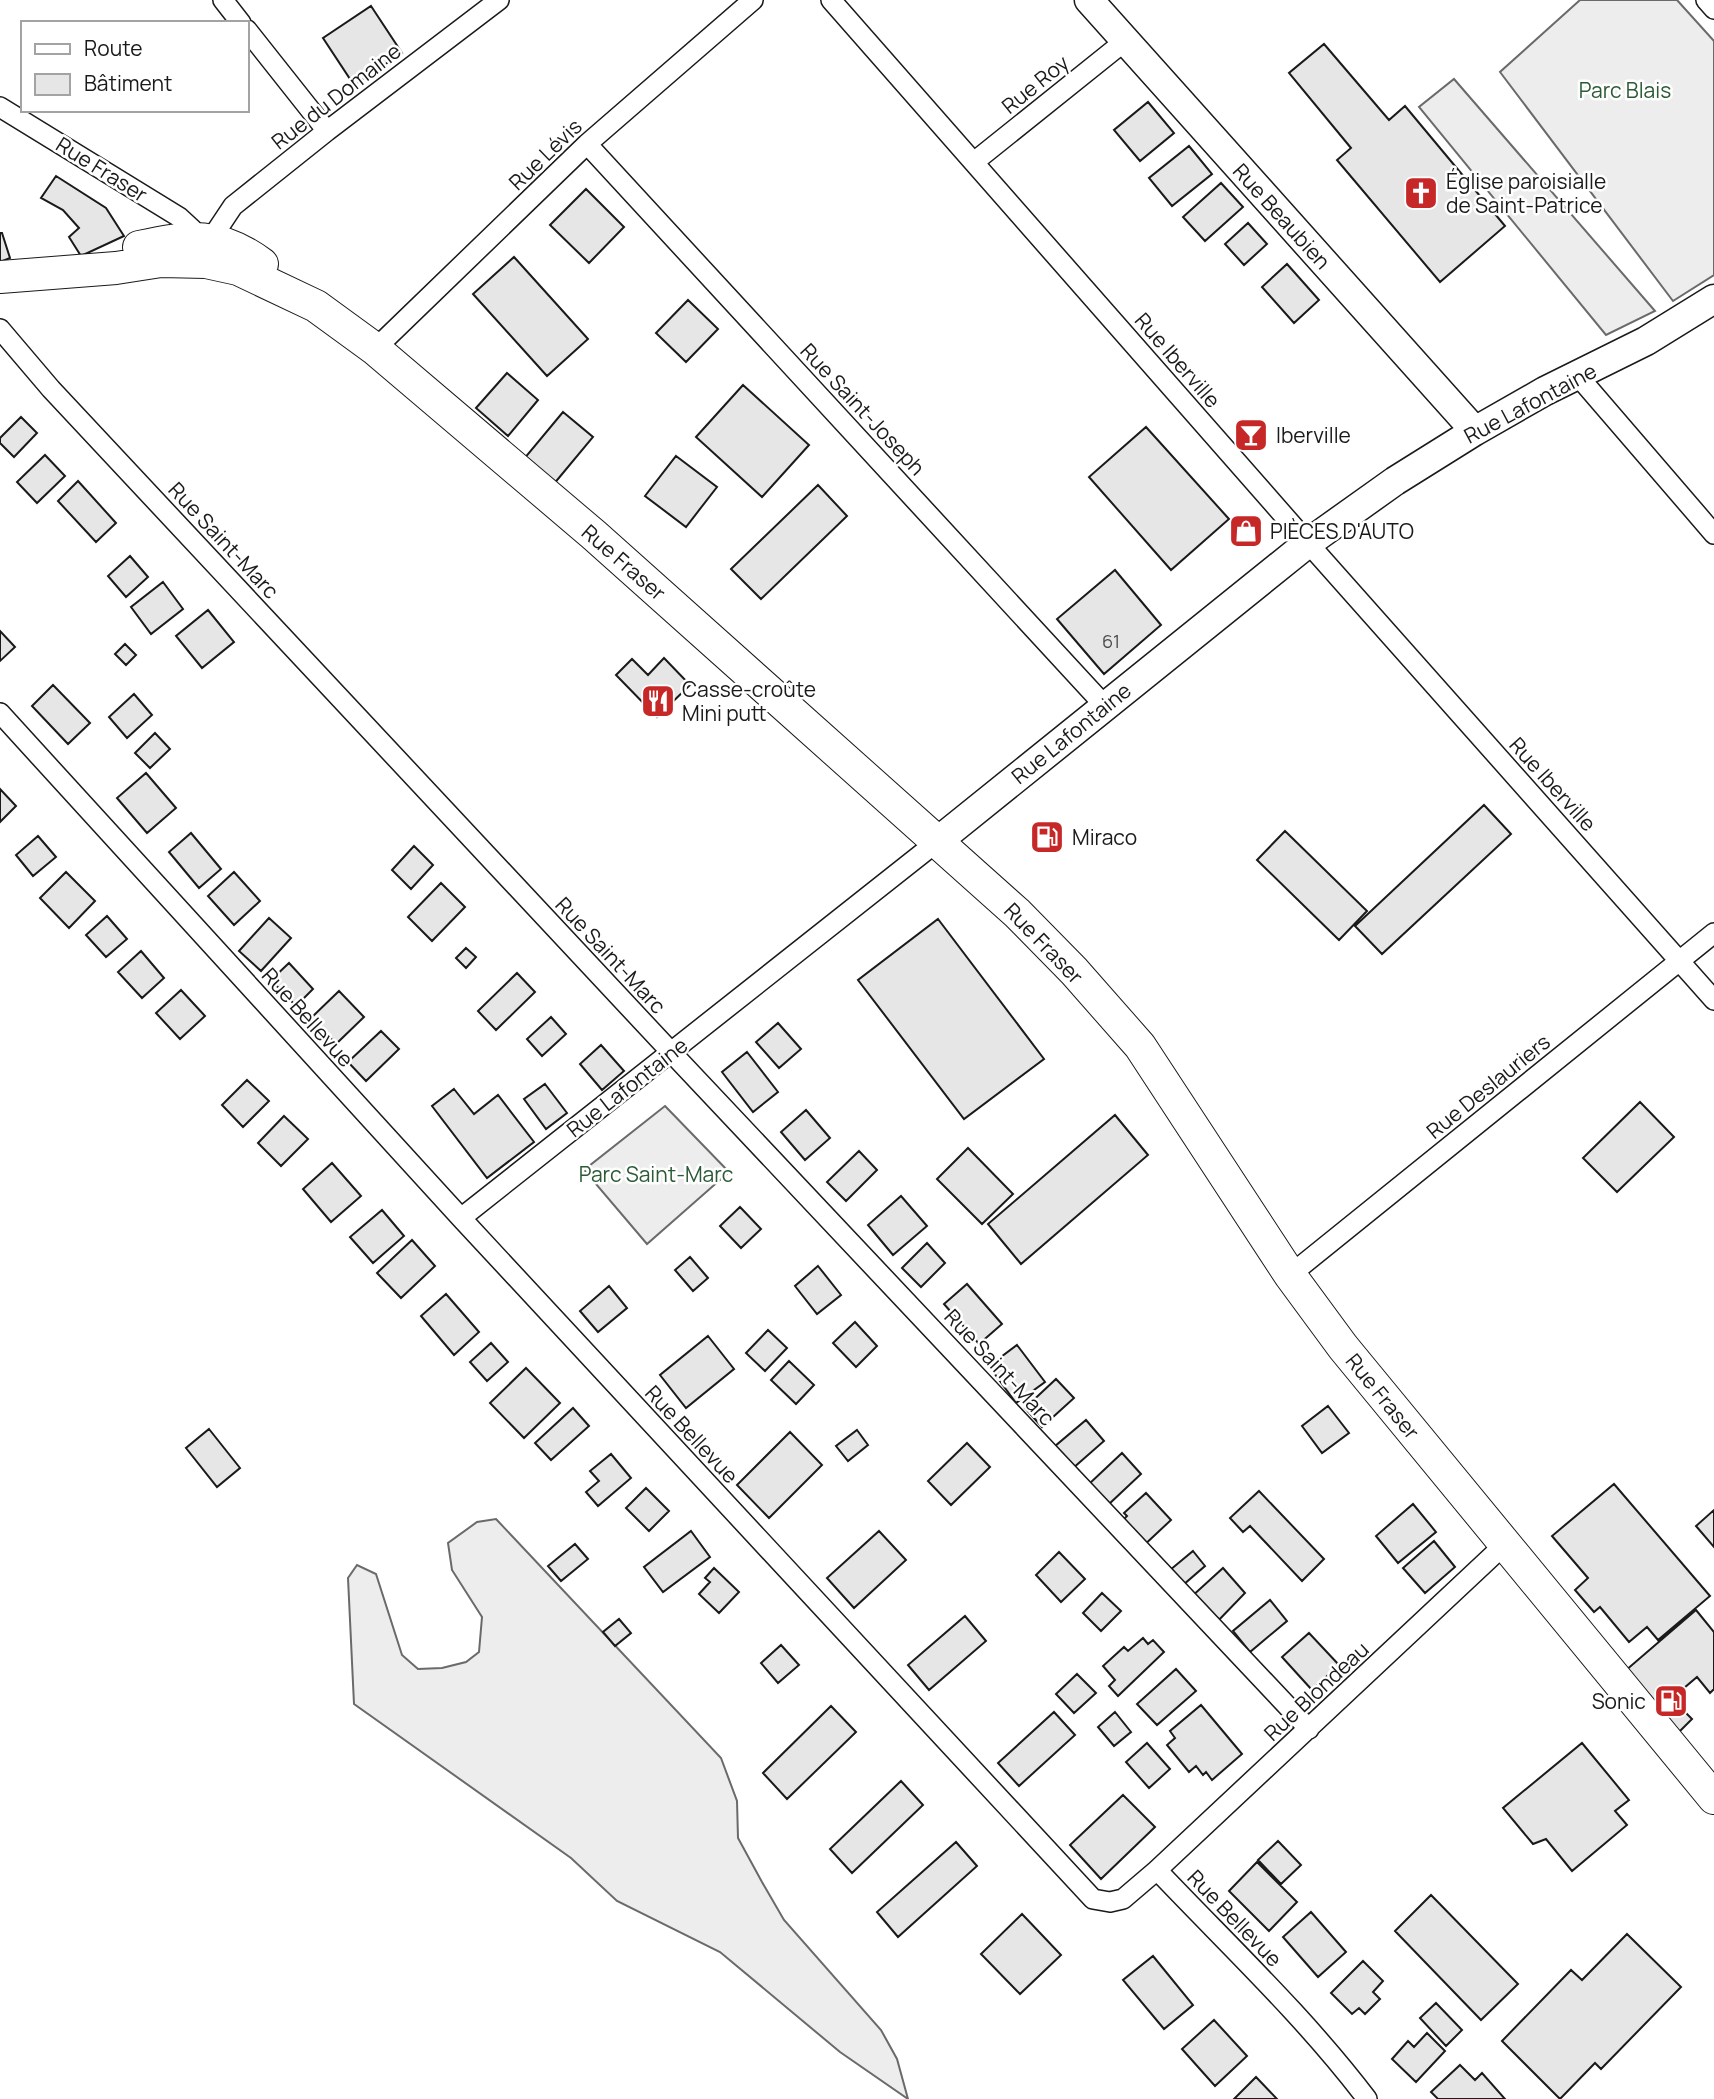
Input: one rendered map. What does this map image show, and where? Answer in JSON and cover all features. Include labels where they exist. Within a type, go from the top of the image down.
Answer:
[{"type":"main road","name":"Rue Beaubien","points":[[1089,0],[1475,431]]},
{"type":"main road","points":[[0,277],[161,261],[205,246]]},
{"type":"main road","name":"Rue Fraser","points":[[205,246],[238,269],[316,306],[375,349],[594,536],[937,841],[1017,914],[1074,971],[1140,1046],[1290,1275],[1394,1411],[1714,1798]]},
{"type":"main road","name":"Rue Lafontaine","points":[[937,841],[1308,543],[1395,481],[1545,391],[1646,341],[1714,299]]},
{"type":"street","points":[[223,0],[239,21]]},
{"type":"street","name":"Rue du Domaine","points":[[205,246],[233,206],[499,0]]},
{"type":"street","name":"Rue Lévis","points":[[375,349],[587,144],[753,0]]},
{"type":"street","name":"Rue Iberville","points":[[831,0],[1714,1000]]},
{"type":"street","points":[[1706,0],[1714,9]]},
{"type":"street","points":[[248,31],[327,131]]},
{"type":"street","name":"Rue Roy","points":[[974,162],[1125,41]]},
{"type":"street","name":"Rue Fraser","points":[[0,107],[179,217],[205,246]]},
{"type":"street","name":"Rue Saint-Joseph","points":[[587,144],[1105,706]]},
{"type":"street","name":"Rue Saint-Marc","points":[[0,329],[51,389],[1309,1729]]},
{"type":"street","points":[[1578,376],[1714,534]]},
{"type":"street","name":"Rue Bellevue","points":[[0,713],[461,1217],[1093,1899],[1110,1902],[1123,1899],[1157,1870],[1297,2014],[1367,2099]]},
{"type":"street","name":"Rue Lafontaine","points":[[461,1217],[937,841]]},
{"type":"street","name":"Rue Deslauriers","points":[[1290,1275],[1714,933]]},
{"type":"street","name":"Rue Blondeau","points":[[1157,1870],[1504,1545]]},
{"type":"shaded area","name":"Parc Blais","points":[[1580,0],[1677,0],[1714,41],[1714,275],[1673,301],[1500,72]]},
{"type":"shaded area","points":[[1454,79],[1655,311],[1606,335],[1419,107]]},
{"type":"shaded area","name":"Parc Saint-Marc","points":[[665,1106],[729,1172],[647,1244],[584,1170]]},
{"type":"shaded area","points":[[496,1519],[721,1758],[737,1801],[738,1838],[762,1882],[784,1920],[881,2030],[897,2059],[908,2099],[840,2052],[720,1952],[617,1901],[571,1858],[354,1704],[348,1578],[357,1565],[376,1574],[402,1655],[418,1669],[442,1668],[466,1662],[479,1652],[482,1617],[452,1570],[448,1543],[477,1522]]},
{"type":"building","points":[[371,6],[402,53],[354,85],[323,38]]},
{"type":"building","name":"Église paroisialle de Saint-Patrice","points":[[1324,44],[1389,120],[1405,106],[1505,226],[1440,282],[1337,160],[1351,148],[1289,73]]},
{"type":"building","points":[[1148,102],[1174,133],[1140,161],[1114,130]]},
{"type":"building","points":[[1189,146],[1212,174],[1172,206],[1149,178]]},
{"type":"building","points":[[56,176],[106,208],[124,236],[81,256],[69,237],[79,228],[63,210],[41,198]]},
{"type":"building","points":[[1221,183],[1243,207],[1205,241],[1183,217]]},
{"type":"building","points":[[586,189],[624,227],[589,263],[550,225]]},
{"type":"building","points":[[1248,223],[1267,244],[1244,265],[1225,244]]},
{"type":"building","points":[[0,233],[10,258],[0,262]]},
{"type":"building","points":[[514,257],[588,339],[547,376],[473,294]]},
{"type":"building","points":[[1287,264],[1319,300],[1294,323],[1262,287]]},
{"type":"building","points":[[688,300],[718,329],[686,362],[656,333]]},
{"type":"building","points":[[507,373],[538,400],[508,436],[476,408]]},
{"type":"building","points":[[743,385],[809,445],[762,497],[696,437]]},
{"type":"building","points":[[563,412],[593,437],[553,485],[523,460]]},
{"type":"building","points":[[21,417],[37,433],[14,457],[0,443],[0,438]]},
{"type":"building","points":[[1146,427],[1229,519],[1171,570],[1089,477]]},
{"type":"building","points":[[45,455],[65,476],[37,503],[17,482]]},
{"type":"building","points":[[676,456],[717,487],[686,527],[645,496]]},
{"type":"building","points":[[78,481],[116,523],[96,542],[58,501]]},
{"type":"building","points":[[818,485],[847,516],[761,599],[731,569]]},
{"type":"building","points":[[130,556],[148,577],[126,597],[108,576]]},
{"type":"building","points":[[1115,570],[1161,625],[1104,674],[1057,619]]},
{"type":"building","points":[[163,582],[183,609],[151,634],[131,607]]},
{"type":"building","points":[[208,610],[234,642],[202,668],[176,636]]},
{"type":"building","points":[[0,631],[15,647],[0,661]]},
{"type":"building","points":[[125,644],[136,655],[126,665],[115,654]]},
{"type":"building","name":"Casse-croûte Mini putt","points":[[664,658],[690,685],[657,717],[616,675],[632,659],[648,675]]},
{"type":"building","points":[[53,685],[90,723],[68,744],[32,706]]},
{"type":"building","points":[[134,694],[152,715],[127,738],[109,717]]},
{"type":"building","points":[[155,733],[170,749],[150,768],[135,753]]},
{"type":"building","points":[[146,773],[176,808],[147,833],[117,798]]},
{"type":"building","points":[[0,789],[16,806],[0,822]]},
{"type":"building","points":[[1484,805],[1511,834],[1382,954],[1355,926]]},
{"type":"building","points":[[1285,831],[1367,911],[1339,940],[1257,860]]},
{"type":"building","points":[[191,833],[221,869],[199,888],[169,852]]},
{"type":"building","points":[[38,836],[56,857],[33,876],[16,855]]},
{"type":"building","points":[[414,846],[433,865],[411,889],[392,870]]},
{"type":"building","points":[[66,872],[95,901],[69,928],[40,898]]},
{"type":"building","points":[[234,872],[260,901],[234,925],[208,896]]},
{"type":"building","points":[[441,883],[465,907],[432,941],[408,917]]},
{"type":"building","points":[[107,916],[127,939],[106,957],[86,935]]},
{"type":"building","points":[[269,918],[291,938],[261,971],[239,951]]},
{"type":"building","points":[[938,919],[1044,1059],[964,1119],[858,980]]},
{"type":"building","points":[[466,948],[476,957],[466,968],[456,958]]},
{"type":"building","points":[[141,951],[164,978],[142,998],[118,972]]},
{"type":"building","points":[[289,963],[313,989],[296,1006],[271,980]]},
{"type":"building","points":[[517,973],[535,992],[496,1030],[478,1011]]},
{"type":"building","points":[[181,990],[205,1016],[180,1039],[156,1013]]},
{"type":"building","points":[[339,991],[364,1017],[336,1044],[311,1018]]},
{"type":"building","points":[[551,1017],[566,1034],[542,1056],[527,1039]]},
{"type":"building","points":[[778,1023],[801,1049],[779,1068],[756,1042]]},
{"type":"building","points":[[381,1031],[399,1049],[366,1081],[348,1062]]},
{"type":"building","points":[[601,1045],[624,1071],[602,1090],[580,1064]]},
{"type":"building","points":[[747,1052],[778,1092],[753,1112],[722,1072]]},
{"type":"building","points":[[247,1080],[269,1101],[243,1127],[222,1105]]},
{"type":"building","points":[[545,1084],[567,1113],[546,1129],[524,1099]]},
{"type":"building","points":[[454,1089],[474,1114],[498,1095],[534,1142],[487,1178],[432,1106]]},
{"type":"building","points":[[1640,1102],[1674,1137],[1617,1192],[1583,1158]]},
{"type":"building","points":[[806,1110],[830,1138],[805,1160],[781,1132]]},
{"type":"building","points":[[1115,1115],[1148,1155],[1021,1264],[988,1224]]},
{"type":"building","points":[[284,1116],[308,1139],[281,1166],[258,1143]]},
{"type":"building","points":[[968,1148],[1013,1194],[982,1224],[937,1179]]},
{"type":"building","points":[[859,1151],[877,1170],[846,1201],[827,1182]]},
{"type":"building","points":[[332,1163],[361,1196],[331,1222],[303,1189]]},
{"type":"building","points":[[901,1196],[927,1226],[893,1255],[868,1225]]},
{"type":"building","points":[[740,1207],[761,1229],[741,1248],[720,1226]]},
{"type":"building","points":[[382,1210],[404,1236],[373,1263],[350,1237]]},
{"type":"building","points":[[412,1240],[435,1266],[401,1298],[377,1273]]},
{"type":"building","points":[[927,1243],[945,1263],[921,1287],[902,1268]]},
{"type":"building","points":[[690,1257],[708,1278],[693,1291],[675,1270]]},
{"type":"building","points":[[818,1266],[841,1295],[817,1314],[795,1286]]},
{"type":"building","points":[[967,1284],[1002,1324],[979,1344],[944,1304]]},
{"type":"building","points":[[609,1286],[627,1308],[598,1332],[580,1311]]},
{"type":"building","points":[[446,1294],[479,1332],[454,1355],[421,1316]]},
{"type":"building","points":[[855,1322],[877,1346],[856,1367],[833,1343]]},
{"type":"building","points":[[768,1330],[787,1348],[765,1371],[746,1353]]},
{"type":"building","points":[[708,1336],[734,1369],[686,1408],[660,1375]]},
{"type":"building","points":[[491,1343],[508,1362],[487,1381],[470,1362]]},
{"type":"building","points":[[1017,1345],[1045,1382],[1016,1403],[989,1366]]},
{"type":"building","points":[[789,1361],[814,1385],[796,1404],[771,1380]]},
{"type":"building","points":[[526,1368],[560,1403],[524,1438],[490,1403]]},
{"type":"building","points":[[1056,1379],[1074,1398],[1042,1427],[1025,1408]]},
{"type":"building","points":[[1328,1406],[1349,1433],[1322,1453],[1302,1426]]},
{"type":"building","points":[[573,1408],[589,1426],[551,1460],[535,1443]]},
{"type":"building","points":[[1086,1420],[1104,1441],[1072,1469],[1054,1447]]},
{"type":"building","points":[[209,1429],[240,1468],[217,1487],[186,1448]]},
{"type":"building","points":[[857,1430],[868,1445],[848,1461],[836,1446]]},
{"type":"building","points":[[790,1432],[822,1465],[769,1518],[737,1485]]},
{"type":"building","points":[[967,1443],[990,1467],[951,1505],[928,1481]]},
{"type":"building","points":[[1122,1453],[1141,1474],[1108,1505],[1089,1484]]},
{"type":"building","points":[[611,1454],[631,1478],[598,1506],[586,1492],[599,1481],[590,1471]]},
{"type":"building","points":[[1614,1484],[1710,1596],[1658,1640],[1647,1627],[1629,1642],[1600,1607],[1594,1612],[1575,1590],[1588,1578],[1552,1536]]},
{"type":"building","points":[[646,1488],[669,1511],[649,1531],[626,1508]]},
{"type":"building","points":[[1259,1491],[1324,1559],[1302,1581],[1250,1526],[1243,1532],[1230,1518]]},
{"type":"building","points":[[1146,1493],[1171,1520],[1141,1548],[1119,1524],[1127,1516],[1124,1513]]},
{"type":"building","points":[[1413,1504],[1436,1532],[1398,1563],[1376,1536]]},
{"type":"building","points":[[1714,1510],[1714,1547],[1696,1526]]},
{"type":"building","points":[[691,1531],[710,1557],[663,1592],[644,1567]]},
{"type":"building","points":[[879,1531],[906,1560],[854,1608],[827,1578]]},
{"type":"building","points":[[1434,1541],[1455,1567],[1425,1593],[1403,1568]]},
{"type":"building","points":[[575,1544],[588,1559],[561,1581],[548,1566]]},
{"type":"building","points":[[1193,1551],[1205,1566],[1183,1585],[1170,1570]]},
{"type":"building","points":[[1059,1552],[1085,1579],[1061,1602],[1036,1575]]},
{"type":"building","points":[[714,1568],[739,1592],[719,1613],[699,1594],[710,1582],[705,1578]]},
{"type":"building","points":[[1223,1568],[1245,1593],[1215,1624],[1190,1598]]},
{"type":"building","points":[[1102,1593],[1121,1611],[1101,1631],[1083,1613]]},
{"type":"building","points":[[1270,1600],[1287,1621],[1250,1652],[1233,1631]]},
{"type":"building","points":[[1696,1610],[1714,1632],[1714,1689],[1710,1693],[1697,1677],[1651,1716],[1618,1677]]},
{"type":"building","points":[[965,1616],[986,1641],[929,1690],[908,1665]]},
{"type":"building","points":[[619,1619],[631,1633],[615,1646],[603,1632]]},
{"type":"building","points":[[1309,1633],[1339,1665],[1312,1690],[1282,1657]]},
{"type":"building","points":[[1143,1638],[1148,1644],[1153,1640],[1164,1652],[1118,1696],[1109,1686],[1115,1680],[1103,1666],[1124,1647],[1128,1651]]},
{"type":"building","points":[[781,1645],[799,1665],[778,1683],[761,1663]]},
{"type":"building","points":[[1176,1669],[1196,1691],[1157,1725],[1137,1704]]},
{"type":"building","points":[[1077,1674],[1096,1693],[1074,1713],[1056,1694]]},
{"type":"building","points":[[1201,1705],[1242,1754],[1212,1780],[1206,1772],[1203,1775],[1196,1766],[1189,1772],[1167,1745],[1175,1738],[1170,1731]]},
{"type":"building","points":[[1678,1705],[1692,1719],[1675,1736],[1661,1721]]},
{"type":"building","points":[[831,1706],[856,1732],[787,1799],[763,1773]]},
{"type":"building","points":[[1054,1712],[1075,1735],[1019,1786],[998,1763]]},
{"type":"building","points":[[1115,1712],[1131,1732],[1114,1746],[1098,1727]]},
{"type":"building","points":[[1147,1743],[1170,1769],[1149,1788],[1126,1762]]},
{"type":"building","points":[[1582,1743],[1629,1800],[1615,1811],[1627,1825],[1572,1871],[1546,1839],[1533,1844],[1503,1808]]},
{"type":"building","points":[[901,1781],[923,1805],[852,1873],[830,1849]]},
{"type":"building","points":[[1123,1795],[1155,1827],[1101,1879],[1070,1845]]},
{"type":"building","points":[[1278,1841],[1301,1865],[1281,1884],[1258,1860]]},
{"type":"building","points":[[956,1842],[977,1866],[898,1937],[877,1912]]},
{"type":"building","points":[[1257,1862],[1297,1902],[1269,1931],[1229,1891]]},
{"type":"building","points":[[1431,1895],[1518,1984],[1481,2020],[1395,1931]]},
{"type":"building","points":[[1311,1912],[1346,1952],[1318,1977],[1283,1937]]},
{"type":"building","points":[[1022,1914],[1061,1955],[1020,1994],[981,1954]]},
{"type":"building","points":[[1627,1934],[1681,1987],[1601,2069],[1595,2063],[1560,2099],[1502,2041],[1571,1970],[1582,1980]]},
{"type":"building","points":[[1153,1956],[1193,2005],[1164,2029],[1123,1980]]},
{"type":"building","points":[[1363,1961],[1383,1981],[1373,1992],[1380,1999],[1365,2014],[1359,2008],[1352,2014],[1331,1993]]},
{"type":"building","points":[[1436,2003],[1462,2030],[1446,2046],[1420,2018]]},
{"type":"building","points":[[1214,2020],[1247,2056],[1215,2086],[1182,2049]]},
{"type":"building","points":[[1427,2033],[1445,2051],[1416,2082],[1392,2059],[1408,2041],[1414,2047]]},
{"type":"building","points":[[1460,2065],[1475,2080],[1482,2073],[1505,2099],[1438,2099],[1431,2092]]},
{"type":"building","points":[[1256,2077],[1277,2099],[1234,2099]]},
{"type":"place","name":"Église paroisialle de Saint-Patrice","points":[[1421,193]]},
{"type":"place","name":"Iberville","points":[[1251,435]]},
{"type":"place","name":"PIÈCES D'AUTO","points":[[1246,531]]},
{"type":"place","name":"Casse-croûte Mini putt","points":[[658,701]]},
{"type":"place","name":"Miraco","points":[[1047,837]]},
{"type":"place","name":"Sonic","points":[[1671,1701]]}]
